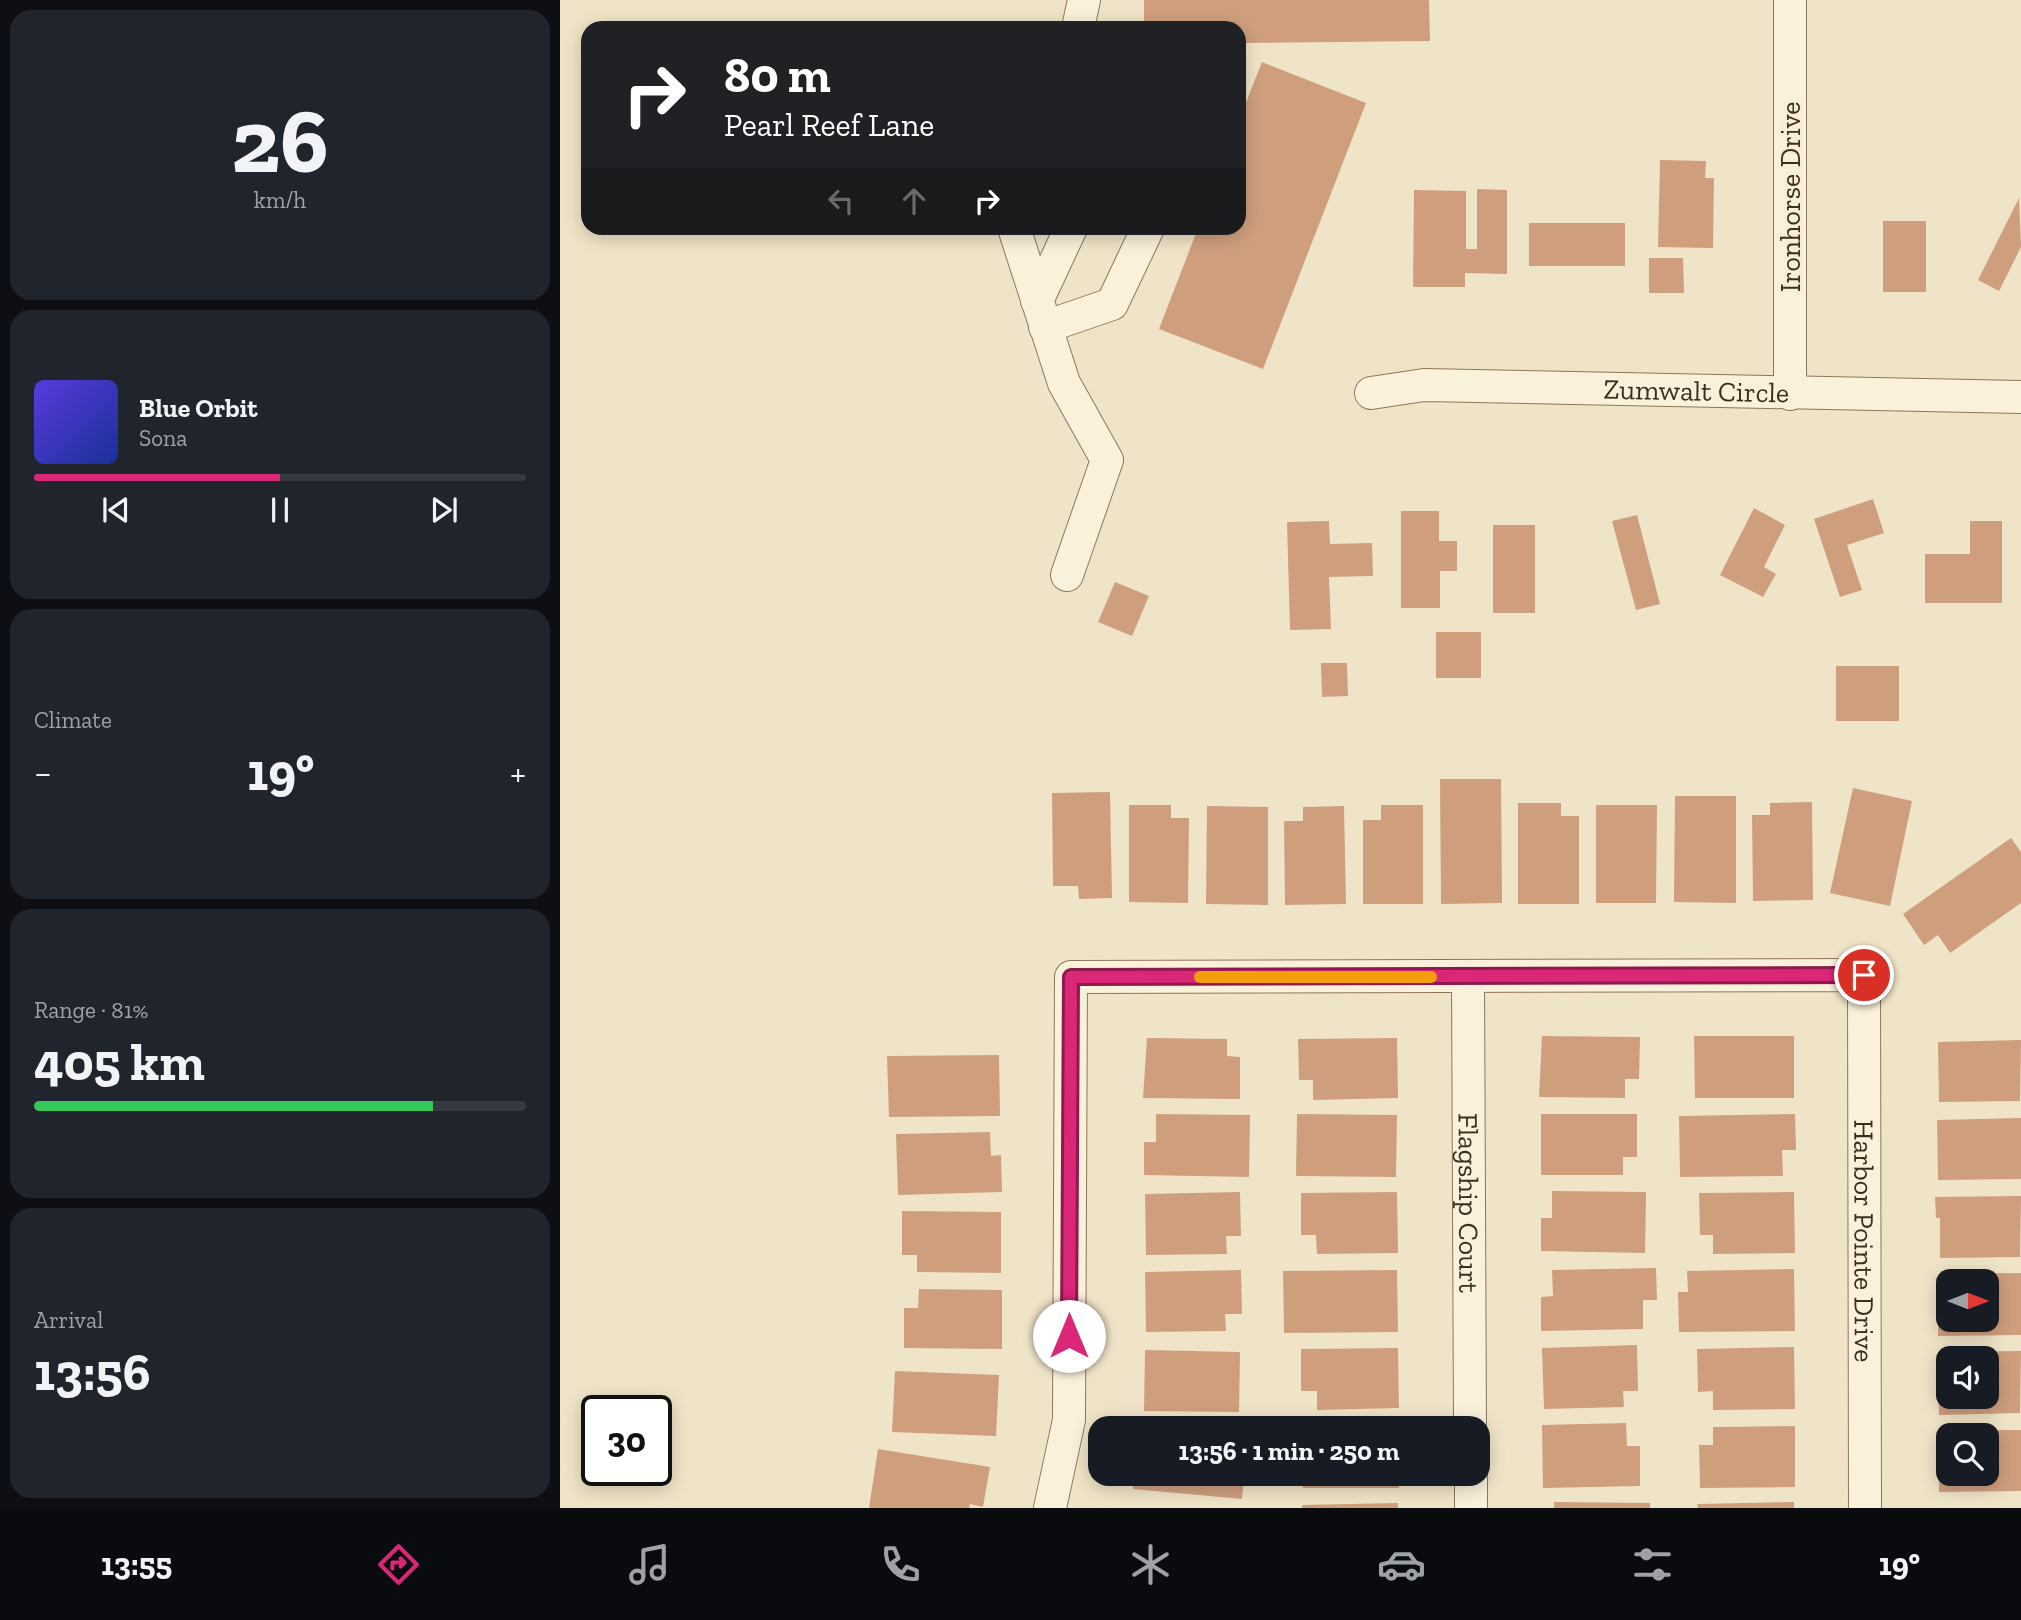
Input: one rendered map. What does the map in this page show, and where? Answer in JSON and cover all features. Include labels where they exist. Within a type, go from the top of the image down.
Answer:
[{"type":"street","points":[[1080,21],[1084,0]]},
{"type":"street","name":"Ironhorse Drive","points":[[1790,0],[1790,394]]},
{"type":"street","points":[[1016,235],[1064,383],[1108,460],[1067,575]]},
{"type":"street","points":[[1041,314],[1069,235]]},
{"type":"street","points":[[1041,314],[1112,304],[1145,235]]},
{"type":"street","name":"Zumwalt Circle","points":[[1371,393],[1424,385],[2021,397]]},
{"type":"street","name":"Harbor Pointe Drive","points":[[1468,977],[1864,975],[1866,1508]]},
{"type":"street","points":[[1050,1508],[1069,1420],[1071,977],[1468,977]]},
{"type":"street","name":"Flagship Court","points":[[1468,977],[1470,1416]]},
{"type":"street","points":[[1471,1486],[1471,1508]]},
{"type":"building","points":[[1144,0],[1429,0],[1430,41],[1246,43],[1246,21],[1144,21]]},
{"type":"building","points":[[1262,62],[1366,103],[1263,369],[1159,329],[1195,235],[1246,235],[1246,102]]},
{"type":"building","points":[[1660,160],[1706,161],[1705,178],[1714,178],[1713,248],[1658,247]]},
{"type":"building","points":[[1477,189],[1507,190],[1507,274],[1465,273],[1465,287],[1413,287],[1414,190],[1466,191],[1466,249],[1477,249]]},
{"type":"building","points":[[2019,198],[2021,247],[1999,291],[1978,280]]},
{"type":"building","points":[[1883,221],[1926,221],[1926,292],[1883,292]]},
{"type":"building","points":[[1529,223],[1625,223],[1625,266],[1529,266]]},
{"type":"building","points":[[1649,258],[1683,258],[1684,293],[1649,293]]},
{"type":"building","points":[[1873,499],[1884,533],[1847,545],[1862,590],[1840,597],[1814,519]]},
{"type":"building","points":[[1754,508],[1785,525],[1764,567],[1776,574],[1763,597],[1720,575]]},
{"type":"building","points":[[1401,511],[1439,511],[1439,541],[1457,541],[1457,571],[1440,571],[1440,608],[1401,608]]},
{"type":"building","points":[[1637,515],[1660,604],[1636,610],[1612,521]]},
{"type":"building","points":[[1329,521],[1330,544],[1372,543],[1373,576],[1329,577],[1331,629],[1290,630],[1287,522]]},
{"type":"building","points":[[1970,521],[2002,521],[2002,603],[1925,603],[1925,554],[1970,554]]},
{"type":"building","points":[[1493,525],[1535,525],[1535,613],[1493,613]]},
{"type":"building","points":[[1115,582],[1149,596],[1132,636],[1098,622]]},
{"type":"building","points":[[1436,632],[1481,632],[1481,678],[1436,678]]},
{"type":"building","points":[[1321,663],[1347,663],[1348,696],[1322,697]]},
{"type":"building","points":[[1836,666],[1899,666],[1899,721],[1836,721]]},
{"type":"building","points":[[1440,779],[1501,779],[1502,903],[1441,904]]},
{"type":"building","points":[[1853,788],[1912,801],[1890,906],[1830,893]]},
{"type":"building","points":[[1110,792],[1112,898],[1079,899],[1078,886],[1053,886],[1052,793]]},
{"type":"building","points":[[1675,796],[1736,796],[1736,903],[1674,902]]},
{"type":"building","points":[[1812,802],[1813,900],[1753,901],[1752,815],[1770,815],[1770,803]]},
{"type":"building","points":[[1518,803],[1561,803],[1561,816],[1579,816],[1579,904],[1518,904]]},
{"type":"building","points":[[1129,805],[1171,805],[1171,818],[1189,818],[1188,903],[1129,902]]},
{"type":"building","points":[[1381,805],[1423,805],[1423,904],[1363,904],[1363,820],[1381,820]]},
{"type":"building","points":[[1596,805],[1657,805],[1656,903],[1596,903]]},
{"type":"building","points":[[1207,806],[1268,807],[1268,905],[1206,904]]},
{"type":"building","points":[[1344,806],[1346,904],[1285,905],[1284,821],[1303,821],[1303,807]]},
{"type":"building","points":[[2011,838],[2021,852],[2021,903],[1950,953],[1938,935],[1924,945],[1903,914]]},
{"type":"building","points":[[1542,1036],[1640,1037],[1639,1079],[1625,1079],[1625,1098],[1539,1097]]},
{"type":"building","points":[[1694,1036],[1794,1036],[1794,1098],[1695,1098]]},
{"type":"building","points":[[1147,1038],[1227,1039],[1227,1056],[1240,1057],[1240,1099],[1143,1098]]},
{"type":"building","points":[[1397,1038],[1398,1098],[1313,1100],[1313,1080],[1299,1080],[1298,1039]]},
{"type":"building","points":[[2021,1040],[2020,1101],[1939,1102],[1938,1042]]},
{"type":"building","points":[[999,1055],[1000,1116],[889,1117],[887,1056]]},
{"type":"building","points":[[1156,1114],[1250,1115],[1249,1177],[1144,1175],[1144,1142],[1156,1142]]},
{"type":"building","points":[[1297,1114],[1397,1115],[1396,1177],[1296,1176]]},
{"type":"building","points":[[1541,1114],[1637,1114],[1637,1157],[1623,1157],[1623,1175],[1541,1175]]},
{"type":"building","points":[[1795,1114],[1796,1150],[1782,1150],[1783,1176],[1680,1177],[1679,1116]]},
{"type":"building","points":[[2021,1118],[2021,1179],[1938,1180],[1937,1120]]},
{"type":"building","points":[[990,1132],[991,1156],[1001,1155],[1002,1192],[898,1195],[896,1134]]},
{"type":"building","points":[[1552,1191],[1646,1192],[1645,1253],[1541,1251],[1541,1218],[1552,1218]]},
{"type":"building","points":[[1240,1192],[1241,1236],[1226,1236],[1227,1254],[1146,1255],[1145,1194]]},
{"type":"building","points":[[1397,1192],[1398,1253],[1317,1254],[1316,1235],[1301,1235],[1301,1193]]},
{"type":"building","points":[[1794,1192],[1795,1253],[1713,1254],[1713,1235],[1700,1235],[1699,1193]]},
{"type":"building","points":[[2021,1196],[2020,1257],[1940,1258],[1940,1218],[1936,1218],[1935,1197]]},
{"type":"building","points":[[902,1211],[1001,1212],[1001,1273],[917,1272],[917,1255],[902,1255]]},
{"type":"building","points":[[1656,1268],[1657,1300],[1643,1300],[1643,1329],[1541,1331],[1541,1297],[1553,1296],[1552,1270]]},
{"type":"building","points":[[1794,1269],[1795,1331],[1679,1332],[1678,1292],[1688,1292],[1687,1271]]},
{"type":"building","points":[[1241,1270],[1242,1314],[1225,1314],[1226,1331],[1146,1332],[1145,1272]]},
{"type":"building","points":[[1397,1270],[1398,1332],[1284,1333],[1283,1271]]},
{"type":"building","points":[[1999,1273],[2021,1273],[2021,1335],[1938,1336],[1938,1332],[1999,1332]]},
{"type":"building","points":[[919,1289],[1002,1290],[1002,1349],[904,1348],[904,1308],[918,1308]]},
{"type":"building","points":[[1637,1345],[1638,1391],[1623,1391],[1624,1407],[1544,1409],[1542,1348]]},
{"type":"building","points":[[1794,1347],[1795,1409],[1713,1410],[1713,1391],[1698,1392],[1697,1349]]},
{"type":"building","points":[[1398,1348],[1399,1408],[1317,1410],[1317,1391],[1301,1391],[1301,1349]]},
{"type":"building","points":[[1145,1350],[1240,1352],[1239,1412],[1144,1411]]},
{"type":"building","points":[[1999,1351],[2021,1351],[2020,1413],[1939,1415],[1939,1409],[1999,1409]]},
{"type":"building","points":[[895,1371],[999,1375],[996,1436],[892,1432]]},
{"type":"building","points":[[1626,1423],[1627,1446],[1640,1446],[1640,1486],[1543,1488],[1542,1425]]},
{"type":"building","points":[[1795,1426],[1795,1487],[1700,1488],[1699,1445],[1713,1445],[1713,1427]]},
{"type":"building","points":[[1999,1430],[2021,1430],[2021,1491],[1939,1492],[1939,1486],[1999,1486]]},
{"type":"building","points":[[878,1449],[990,1467],[983,1507],[970,1504],[969,1508],[869,1508]]},
{"type":"building","points":[[1133,1486],[1243,1486],[1242,1499],[1133,1489]]},
{"type":"building","points":[[1399,1486],[1399,1488],[1303,1488]]},
{"type":"building","points":[[1554,1502],[1650,1503],[1650,1508],[1554,1508]]},
{"type":"building","points":[[1794,1502],[1794,1508],[1698,1508],[1697,1504]]},
{"type":"building","points":[[1398,1503],[1398,1508],[1302,1508],[1302,1505]]},
{"type":"slow traffic","points":[[1200,977],[1431,977]]},
{"type":"route","points":[[1069,1336],[1071,977],[1864,975]]}]
